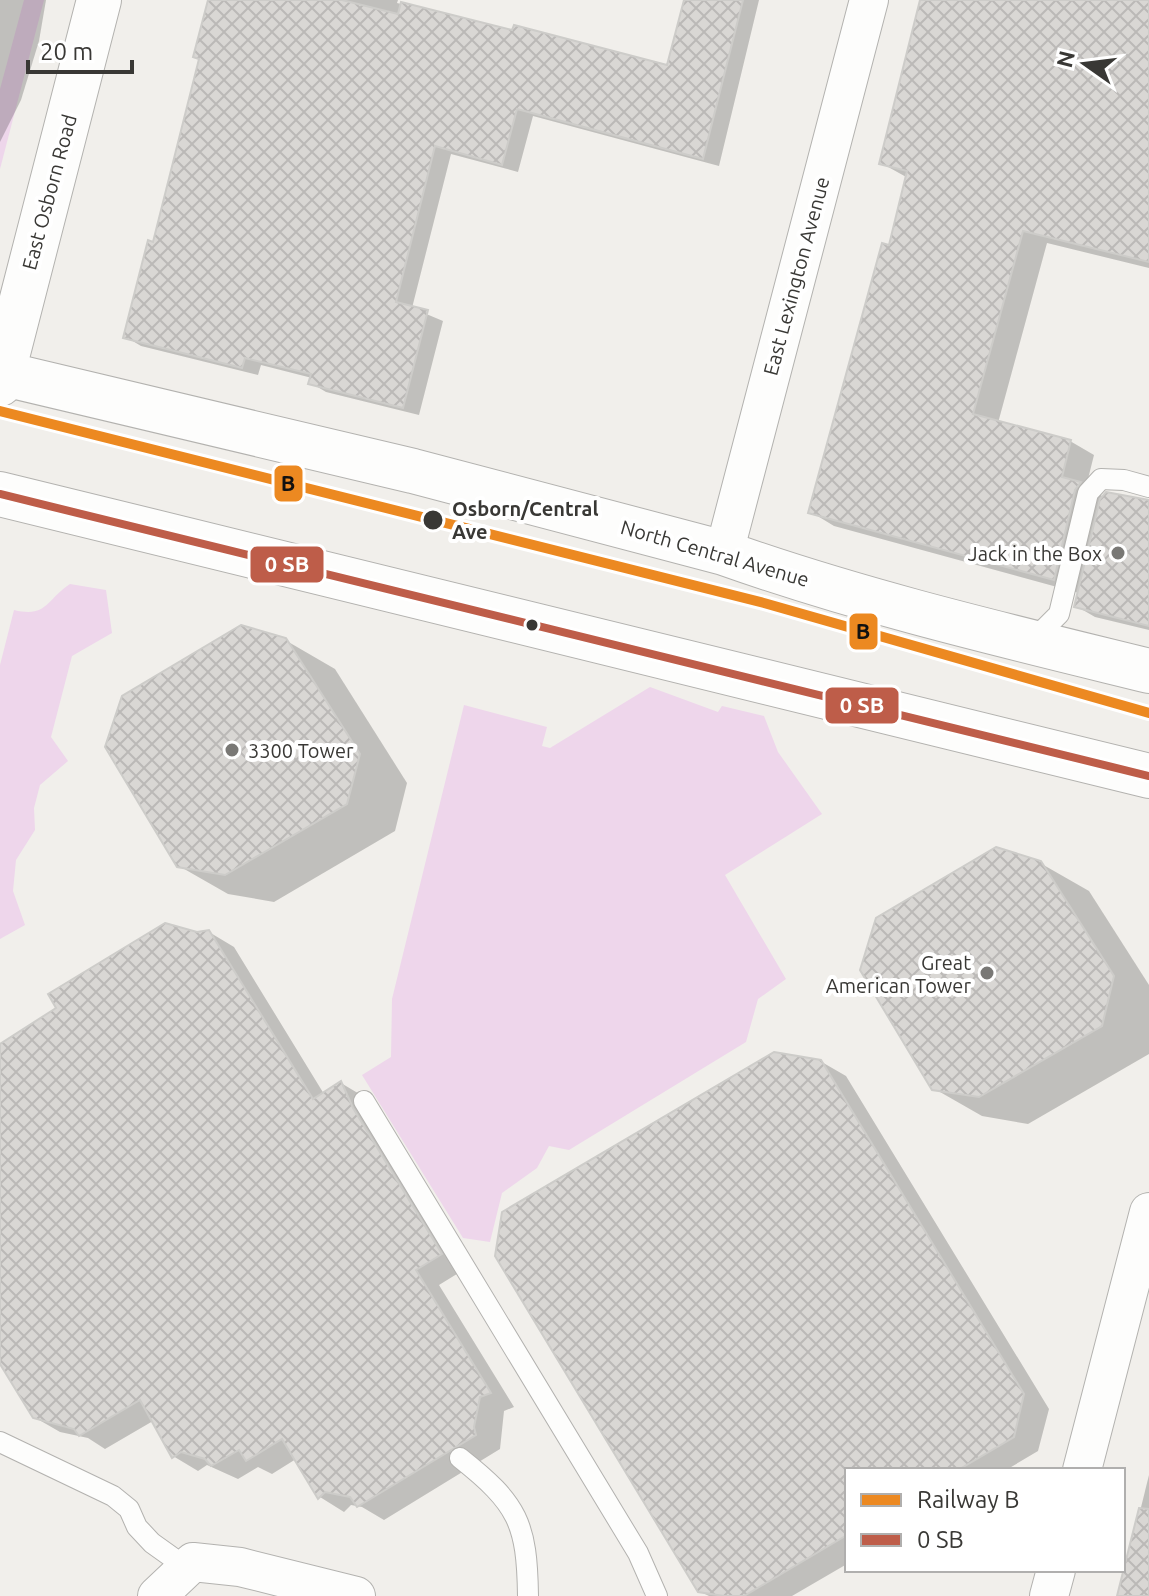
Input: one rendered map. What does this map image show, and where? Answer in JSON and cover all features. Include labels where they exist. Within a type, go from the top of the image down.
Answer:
[{"type":"main road","name":"East Osborn Road","points":[[1,377],[99,0]]},
{"type":"main road","name":"North Central Avenue","points":[[1,377],[413,471],[724,553],[772,570],[1031,642],[1149,671]]},
{"type":"main road","points":[[0,494],[1149,776]]},
{"type":"street","name":"East Lexington Avenue","points":[[724,553],[869,0]]},
{"type":"street","points":[[1083,1468],[1149,1212]]},
{"type":"street","points":[[157,1596],[193,1562],[240,1567],[356,1596]]},
{"type":"street","points":[[1049,1596],[1055,1572]]},
{"type":"lane","points":[[1031,642],[1059,614],[1088,493],[1101,479],[1124,480],[1149,487]]},
{"type":"lane","points":[[364,1101],[638,1553],[657,1596]]},
{"type":"lane","points":[[0,1442],[113,1496],[129,1509],[137,1527],[152,1543],[187,1568]]},
{"type":"lane","points":[[460,1458],[503,1497],[524,1530],[528,1596]]},
{"type":"shaded area","points":[[24,0],[44,0],[0,169],[0,89]]},
{"type":"shaded area","points":[[70,584],[106,590],[112,633],[72,656],[51,737],[68,761],[40,785],[34,808],[35,830],[16,860],[13,891],[25,925],[0,939],[0,665],[14,610],[40,610]]},
{"type":"shaded area","points":[[650,687],[718,712],[722,706],[764,716],[778,752],[822,814],[725,875],[786,979],[758,999],[746,1042],[569,1150],[549,1146],[537,1168],[502,1193],[490,1242],[463,1238],[362,1075],[391,1057],[392,999],[464,705],[547,727],[542,746],[550,748]]},
{"type":"building","points":[[208,0],[342,0],[398,14],[401,2],[512,30],[514,25],[667,65],[684,0],[743,0],[703,159],[517,109],[502,165],[435,146],[396,302],[428,310],[403,408],[308,384],[311,374],[245,358],[242,368],[123,338],[148,240],[153,242],[199,59],[193,57]]},
{"type":"building","points":[[920,0],[1149,0],[1149,262],[1023,231],[973,414],[1071,440],[1062,477],[1081,482],[1075,490],[1054,580],[808,513],[882,243],[889,245],[907,171],[879,164]]},
{"type":"building","name":"Jack in the Box","points":[[1106,492],[1149,500],[1149,626],[1074,607],[1100,499]]},
{"type":"building","name":"3300 Tower","points":[[241,625],[286,638],[360,754],[347,804],[225,875],[177,867],[105,747],[122,696]]},
{"type":"building","name":"Great American Tower","points":[[996,847],[1041,861],[1114,976],[1102,1026],[979,1097],[932,1090],[860,970],[876,918]]},
{"type":"building","points":[[165,923],[197,932],[209,930],[313,1099],[341,1081],[353,1108],[442,1254],[416,1270],[491,1393],[480,1397],[474,1427],[476,1435],[357,1507],[350,1497],[325,1492],[318,1499],[282,1439],[246,1461],[239,1450],[211,1466],[205,1459],[181,1452],[172,1458],[140,1400],[79,1436],[74,1429],[33,1418],[0,1364],[0,1044],[56,1008],[48,994]]},
{"type":"building","points":[[774,1052],[821,1060],[1024,1394],[1014,1437],[961,1468],[845,1468],[845,1536],[744,1596],[698,1592],[495,1256],[502,1212]]},
{"type":"building","points":[[1139,1508],[1149,1509],[1149,1596],[1117,1596]]},
{"type":"rail line","name":"B","points":[[0,411],[764,603],[1149,713]]},
{"type":"transit line","points":[[0,494],[1149,776]]},
{"type":"place","name":"Osborn/Central Ave","points":[[433,520]]},
{"type":"place","name":"Jack in the Box","points":[[1118,553]]},
{"type":"place","name":"3300 Tower","points":[[232,750]]},
{"type":"place","name":"Great American Tower","points":[[987,973]]}]
